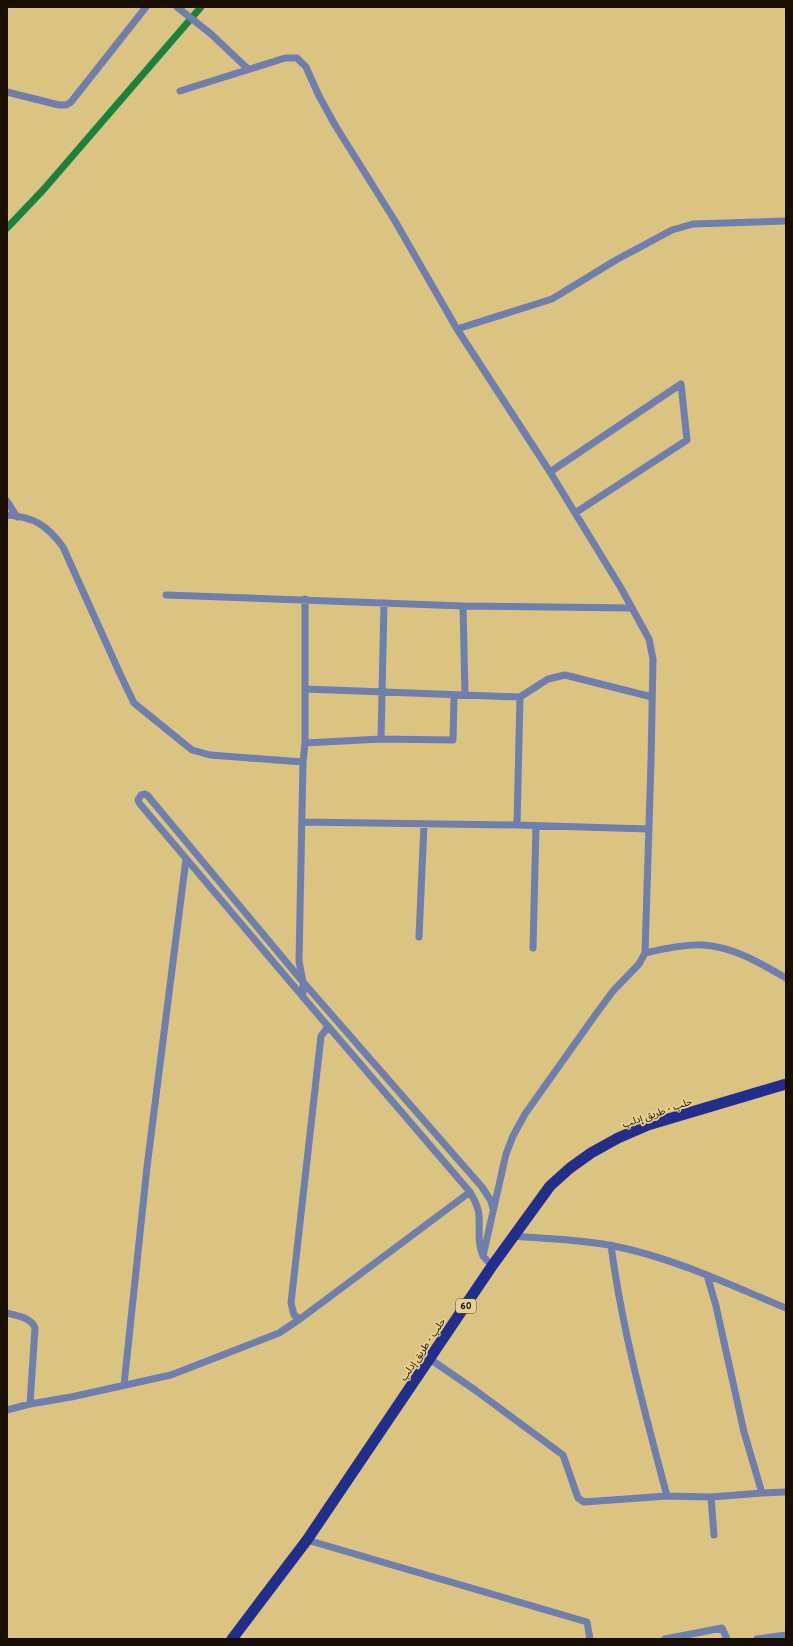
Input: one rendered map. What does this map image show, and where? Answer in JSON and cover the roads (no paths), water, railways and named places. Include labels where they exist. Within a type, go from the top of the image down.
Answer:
[{"type":"highway","name":"حلب - طريق إدلب","points":[[232,1639],[307,1540],[492,1266],[550,1186],[591,1152],[648,1125],[786,1084]]},
{"type":"street","points":[[7,92],[52,104],[66,105],[71,102],[146,7]]},
{"type":"street","points":[[178,8],[208,32],[248,68]]},
{"type":"street","points":[[180,92],[248,68],[285,58],[297,58],[306,67],[319,96],[335,125],[395,221],[458,329],[550,472],[649,639],[652,659],[652,697],[645,953],[639,964],[613,991],[525,1114],[506,1154],[483,1256]]},
{"type":"street","points":[[458,329],[552,300],[616,260],[679,228],[692,224],[786,221]]},
{"type":"street","points":[[550,472],[681,384],[687,440],[575,513]]},
{"type":"street","points":[[7,501],[17,517]]},
{"type":"street","points":[[7,515],[29,519],[44,525],[63,547],[120,676],[134,703],[192,750],[210,755],[303,762]]},
{"type":"street","points":[[166,595],[384,604],[632,608]]},
{"type":"street","points":[[302,997],[303,982],[299,961],[303,762],[305,743],[305,600]]},
{"type":"street","points":[[381,739],[384,604]]},
{"type":"street","points":[[463,606],[465,694]]},
{"type":"street","points":[[305,689],[520,697],[548,679],[565,675],[652,697]]},
{"type":"street","points":[[305,743],[381,739],[453,740],[454,695]]},
{"type":"street","points":[[517,825],[520,697]]},
{"type":"street","points":[[492,1266],[483,1256],[479,1248],[479,1215],[477,1205],[470,1192],[302,997],[140,804],[139,798],[141,795],[145,794],[148,796],[303,982],[482,1187],[491,1201],[493,1209]]},
{"type":"street","points":[[302,822],[517,825],[648,830]]},
{"type":"street","points":[[419,937],[424,824]]},
{"type":"street","points":[[533,948],[536,826]]},
{"type":"street","points":[[124,1385],[147,1166],[186,859]]},
{"type":"street","points":[[645,953],[702,945],[720,947],[757,960],[786,978]]},
{"type":"street","points":[[300,1319],[294,1315],[291,1303],[321,1036],[328,1027]]},
{"type":"street","points":[[7,1410],[30,1404],[162,1378],[181,1372],[279,1333],[300,1319],[470,1192]]},
{"type":"street","points":[[513,1236],[611,1245],[689,1267],[786,1308]]},
{"type":"street","points":[[611,1245],[617,1290],[631,1354],[667,1496]]},
{"type":"street","points":[[707,1275],[716,1306],[744,1432],[762,1493]]},
{"type":"street","points":[[7,1313],[29,1320],[35,1328],[30,1404]]},
{"type":"street","points":[[430,1358],[563,1455],[578,1498],[584,1502],[667,1496],[711,1497],[786,1492]]},
{"type":"street","points":[[711,1497],[714,1534]]},
{"type":"street","points":[[307,1540],[587,1622],[590,1639]]},
{"type":"street","points":[[665,1639],[722,1628],[727,1639]]},
{"type":"street","points":[[757,1639],[786,1635]]},
{"type":"waterway","points":[[7,228],[44,189],[201,7]]}]
